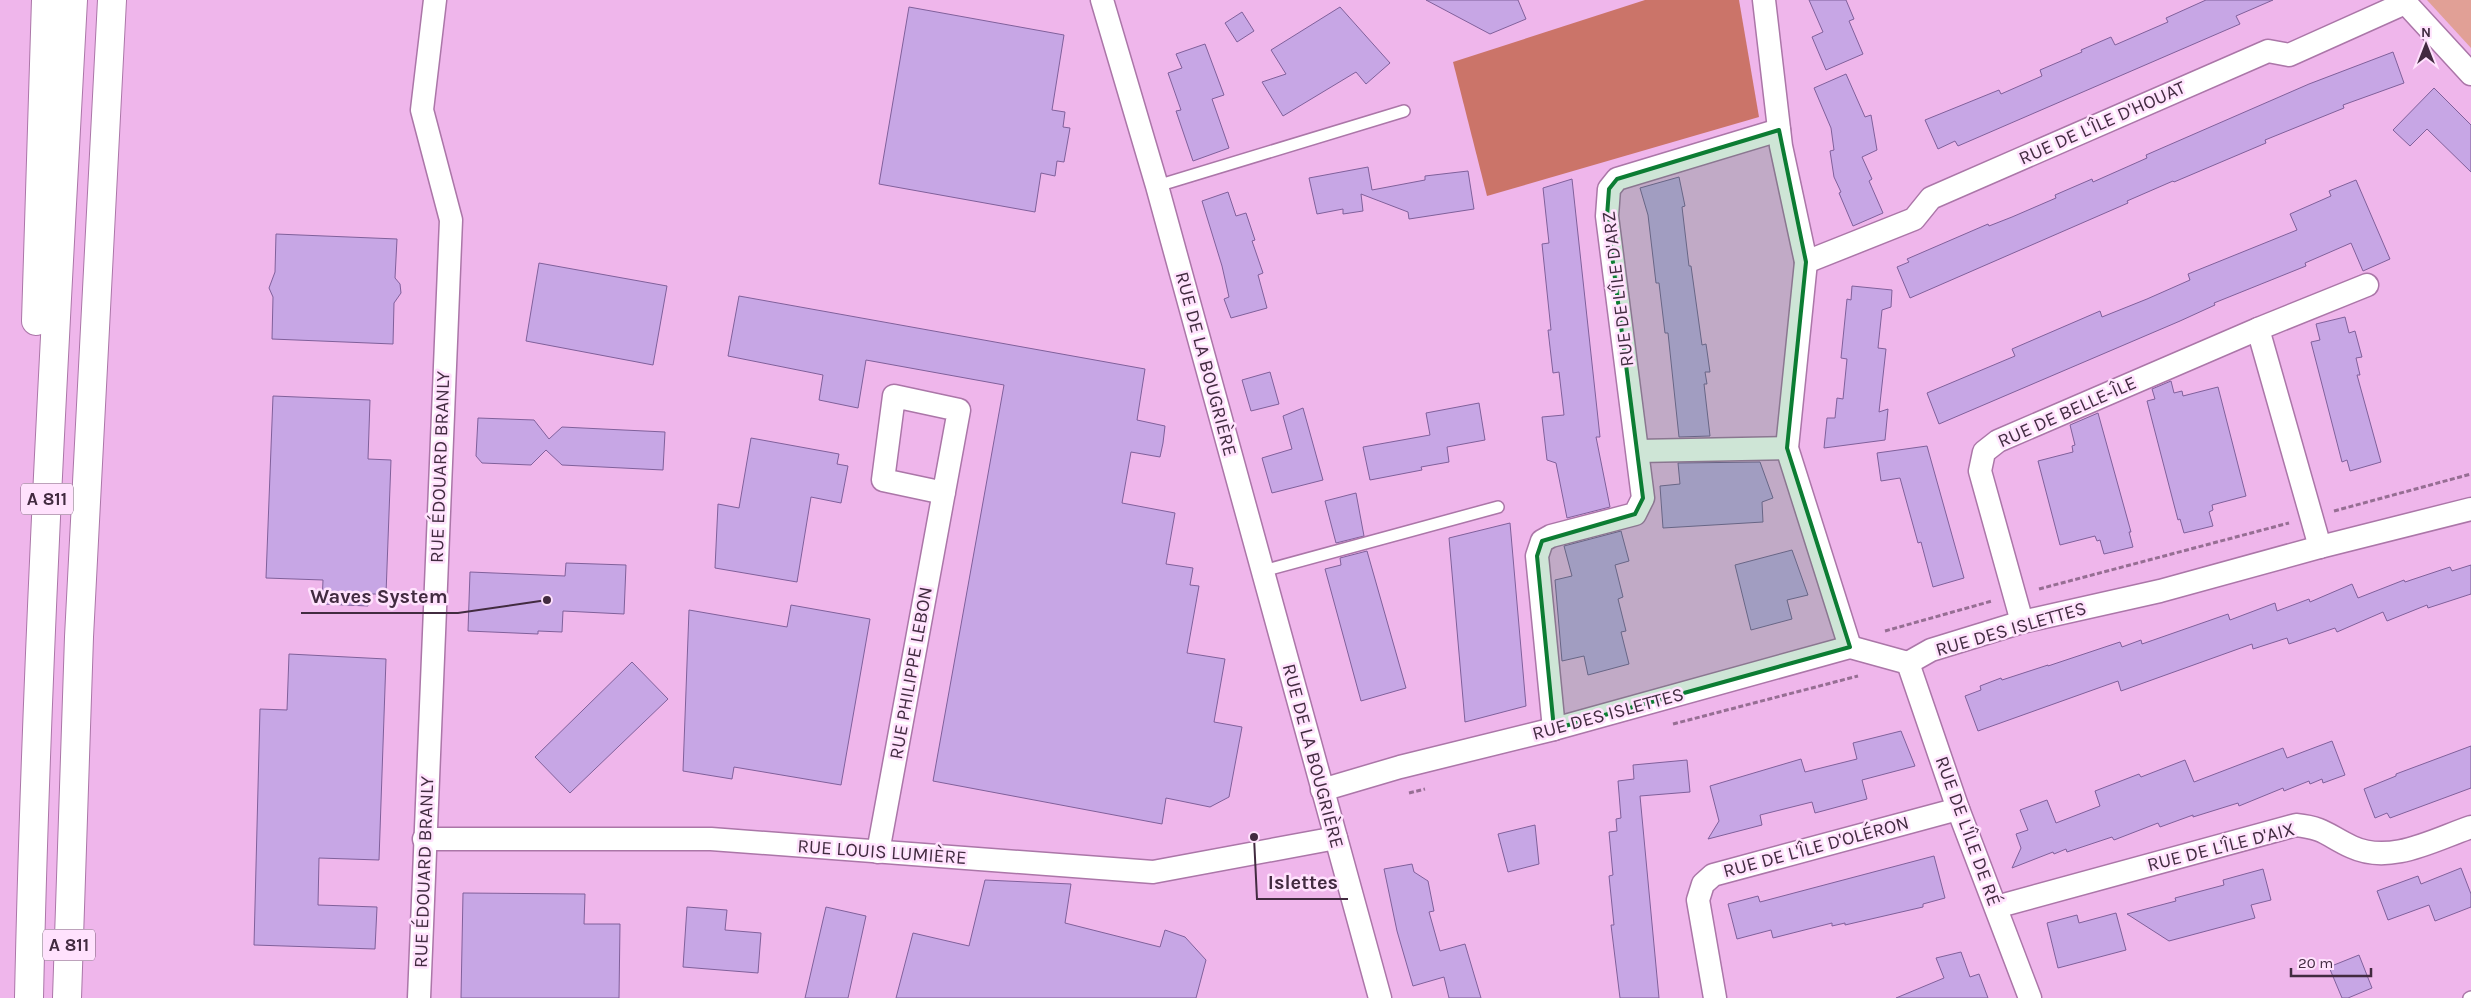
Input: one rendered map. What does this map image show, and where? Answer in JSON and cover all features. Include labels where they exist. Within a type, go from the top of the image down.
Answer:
[{"type":"highway","points":[[14,998],[46,0]]},
{"type":"highway","name":"A 811","points":[[29,998],[37,729],[53,353],[73,0]]},
{"type":"highway","name":"A 811","points":[[67,998],[80,627],[112,0]]},
{"type":"street","name":"RUE ÉDOUARD BRANLY","points":[[419,998],[450,220],[422,110],[435,0]]},
{"type":"street","name":"RUE DE LA BOUGRIÈRE","points":[[1102,0],[1157,186],[1380,998]]},
{"type":"street","points":[[1764,0],[1779,130],[1806,262],[1787,448],[1850,647],[1908,663]]},
{"type":"street","points":[[2404,2],[2471,74]]},
{"type":"street","name":"RUE DE L'ÎLE D'HOUAT","points":[[1806,262],[1914,219],[1931,198],[2268,51],[2289,55],[2404,2]]},
{"type":"street","name":"RUE DE L'ÎLE D'ARZ","points":[[1554,729],[1537,556],[1542,541],[1550,536],[1635,514],[1643,498],[1607,216],[1609,190],[1617,179],[1779,130]]},
{"type":"street","name":"RUE DE BELLE-ÎLE","points":[[2022,622],[1980,471],[1984,452],[1998,441],[2258,329],[2367,285]]},
{"type":"street","points":[[2258,329],[2320,547]]},
{"type":"street","name":"RUE PHILIPPE LEBON","points":[[878,852],[944,493],[959,410],[894,396],[883,480],[944,493]]},
{"type":"street","points":[[1638,450],[1787,448]]},
{"type":"street","name":"RUE DES ISLETTES","points":[[1908,663],[1931,650],[2022,622],[2160,592],[2320,547],[2471,509]]},
{"type":"street","name":"RUE DES ISLETTES","points":[[1322,790],[1400,767],[1554,729],[1850,647]]},
{"type":"street","name":"RUE DE L'ÎLE DE RÉ","points":[[1908,663],[1958,809],[2030,998]]},
{"type":"street","name":"RUE DE L'ÎLE D'OLÉRON","points":[[1714,998],[1698,900],[1703,884],[1714,875],[1958,809]]},
{"type":"street","name":"RUE DE L'ÎLE D'AIX","points":[[1996,907],[2296,825],[2316,827],[2353,848],[2380,854],[2399,852],[2471,826]]},
{"type":"street","name":"RUE LOUIS LUMIÈRE","points":[[424,839],[711,839],[1153,872],[1336,838]]},
{"type":"lane","points":[[1157,186],[1404,111]]},
{"type":"lane","points":[[1263,572],[1498,507]]},
{"type":"highlighted area","points":[[1779,130],[1806,262],[1787,448],[1850,647],[1554,729],[1537,556],[1542,541],[1635,514],[1643,498],[1607,216],[1609,189],[1617,179]]},
{"type":"shaded area","points":[[1645,0],[1739,0],[1759,117],[1487,196],[1453,62]]},
{"type":"shaded area","points":[[2427,0],[2471,0],[2471,48]]},
{"type":"building","points":[[1426,0],[1518,0],[1526,19],[1490,34]]},
{"type":"building","points":[[1809,0],[1846,0],[1854,19],[1849,21],[1863,54],[1826,70],[1812,37],[1823,32]]},
{"type":"building","points":[[2206,0],[2273,0],[2236,16],[2240,24],[1958,146],[1955,141],[1938,149],[1925,120],[1999,90],[2001,94],[2042,76],[2040,70],[2082,52],[2081,50],[2111,37],[2115,45],[2168,22],[2166,18]]},
{"type":"building","points":[[909,7],[1064,35],[1052,110],[1065,112],[1063,127],[1070,128],[1064,162],[1057,161],[1055,176],[1041,173],[1035,212],[879,184]]},
{"type":"building","points":[[1340,7],[1390,63],[1366,84],[1356,72],[1283,116],[1262,82],[1286,74],[1271,50]]},
{"type":"building","points":[[1242,12],[1254,31],[1237,42],[1225,23]]},
{"type":"building","points":[[1205,44],[1224,95],[1212,99],[1229,148],[1193,161],[1176,111],[1181,110],[1168,73],[1182,68],[1176,54]]},
{"type":"building","points":[[2393,52],[2404,83],[2343,105],[2344,108],[2265,140],[2266,143],[2127,201],[2128,203],[1910,298],[1897,267],[1909,262],[1907,259],[1988,224],[1989,226],[2056,198],[2055,195],[2092,179],[2093,182],[2147,158],[2146,155],[2309,84]]},
{"type":"building","points":[[1846,74],[1865,117],[1871,115],[1877,150],[1862,157],[1872,179],[1869,181],[1883,213],[1853,226],[1834,177],[1830,151],[1834,150],[1831,128],[1814,88]]},
{"type":"building","points":[[2434,88],[2471,125],[2471,172],[2427,129],[2410,146],[2393,130]]},
{"type":"building","points":[[1368,167],[1372,190],[1425,180],[1425,176],[1468,171],[1474,209],[1409,219],[1408,212],[1361,194],[1363,211],[1343,214],[1343,209],[1317,214],[1309,178]]},
{"type":"building","points":[[1679,177],[1685,206],[1682,207],[1689,266],[1691,266],[1702,345],[1706,344],[1710,372],[1705,372],[1707,384],[1704,384],[1710,436],[1679,437],[1668,333],[1665,333],[1659,283],[1656,283],[1648,215],[1640,188]]},
{"type":"building","points":[[1572,179],[1600,437],[1596,437],[1610,507],[1567,518],[1556,463],[1547,460],[1542,417],[1564,415],[1559,372],[1553,373],[1548,330],[1551,330],[1542,244],[1549,243],[1543,188]]},
{"type":"building","points":[[2356,180],[2390,259],[2363,271],[2351,243],[2305,263],[2306,266],[2214,303],[2215,305],[2180,321],[1939,424],[1927,393],[2015,356],[2012,349],[2100,311],[2102,317],[2147,299],[2190,280],[2188,274],[2297,230],[2290,214],[2331,196],[2329,191]]},
{"type":"building","points":[[1228,192],[1236,216],[1246,213],[1255,240],[1252,241],[1263,273],[1258,275],[1267,308],[1231,318],[1224,299],[1229,297],[1222,266],[1202,201]]},
{"type":"building","points":[[276,234],[397,239],[395,278],[400,284],[401,293],[394,303],[393,344],[272,339],[273,297],[269,288],[275,272]]},
{"type":"building","points":[[539,263],[667,286],[653,365],[526,341]]},
{"type":"building","points":[[1852,286],[1892,290],[1891,307],[1882,310],[1878,348],[1886,349],[1879,412],[1888,409],[1885,440],[1824,448],[1827,418],[1835,418],[1837,398],[1843,399],[1847,359],[1841,358],[1847,299],[1851,300]]},
{"type":"building","points":[[739,296],[1145,369],[1137,420],[1165,426],[1163,443],[1160,457],[1131,452],[1122,503],[1175,513],[1166,564],[1193,568],[1190,585],[1199,586],[1187,653],[1225,659],[1214,722],[1242,727],[1229,797],[1210,807],[1166,798],[1162,824],[933,781],[1004,385],[866,360],[858,408],[819,400],[823,375],[728,356]]},
{"type":"building","points":[[2345,317],[2349,333],[2355,331],[2362,357],[2356,358],[2360,375],[2357,375],[2381,462],[2350,471],[2347,460],[2342,462],[2311,342],[2320,340],[2316,324]]},
{"type":"building","points":[[1270,372],[1279,404],[1251,411],[1242,380]]},
{"type":"building","points":[[2171,381],[2174,393],[2182,391],[2183,396],[2218,387],[2246,496],[2212,505],[2213,510],[2209,512],[2213,526],[2184,533],[2180,519],[2178,520],[2147,401],[2155,399],[2152,389]]},
{"type":"building","points":[[273,396],[370,400],[368,459],[391,460],[386,594],[368,594],[368,606],[322,604],[323,580],[266,578]]},
{"type":"building","points":[[1479,403],[1485,440],[1447,447],[1449,462],[1421,467],[1422,470],[1370,480],[1363,447],[1430,435],[1426,413]]},
{"type":"building","points":[[1303,408],[1323,480],[1272,493],[1262,458],[1292,449],[1283,416]]},
{"type":"building","points":[[2098,413],[2131,532],[2129,532],[2133,547],[2104,554],[2100,540],[2097,541],[2095,536],[2060,545],[2038,461],[2073,452],[2072,446],[2075,445],[2070,425]]},
{"type":"building","points":[[478,418],[534,420],[549,439],[562,427],[665,432],[663,470],[562,465],[546,450],[531,465],[482,463],[476,456]]},
{"type":"building","points":[[751,438],[839,454],[837,464],[848,466],[841,503],[811,497],[797,582],[715,568],[718,504],[739,508]]},
{"type":"building","points":[[1927,446],[1964,578],[1933,587],[1921,542],[1918,543],[1900,478],[1881,481],[1877,453]]},
{"type":"building","points":[[1760,462],[1773,498],[1762,502],[1763,522],[1663,528],[1660,486],[1680,484],[1678,463]]},
{"type":"building","points":[[1356,493],[1364,536],[1336,543],[1325,501]]},
{"type":"building","points":[[1510,523],[1526,706],[1465,722],[1449,538]]},
{"type":"building","points":[[1621,531],[1629,561],[1615,565],[1623,597],[1618,599],[1626,631],[1621,632],[1629,664],[1588,675],[1584,656],[1562,661],[1555,580],[1572,576],[1564,546]]},
{"type":"building","points":[[1792,550],[1808,595],[1787,600],[1792,619],[1751,630],[1735,565]]},
{"type":"building","points":[[1367,551],[1406,688],[1361,701],[1325,569],[1341,565],[1340,558]]},
{"type":"building","points":[[566,563],[626,565],[624,614],[563,611],[562,632],[538,631],[538,634],[468,631],[470,572],[565,576]]},
{"type":"building","points":[[2471,565],[2471,594],[2428,608],[2427,605],[2387,621],[2383,612],[2337,632],[2335,628],[2289,644],[2287,638],[2253,649],[2252,644],[2121,691],[2118,681],[1978,731],[1965,696],[1981,690],[1980,686],[2001,678],[2002,680],[2120,642],[2122,647],[2141,640],[2142,644],[2228,614],[2230,620],[2275,603],[2277,611],[2309,599],[2310,602],[2352,584],[2358,598],[2404,580],[2405,582],[2450,567],[2452,571]]},
{"type":"building","points":[[791,605],[870,619],[841,785],[734,767],[732,779],[683,771],[689,610],[787,627]]},
{"type":"building","points":[[289,654],[386,659],[379,860],[319,858],[318,905],[377,907],[375,949],[254,945],[260,709],[287,710]]},
{"type":"building","points":[[632,662],[668,699],[570,793],[535,757]]},
{"type":"building","points":[[1901,731],[1915,766],[1862,780],[1867,799],[1815,813],[1812,802],[1760,815],[1762,825],[1708,839],[1719,821],[1710,786],[1801,759],[1805,772],[1857,759],[1853,743]]},
{"type":"building","points":[[2332,741],[2345,775],[2323,783],[2322,779],[2310,784],[2309,781],[2284,791],[2283,788],[2239,806],[2238,803],[2193,817],[2193,815],[2160,827],[2158,823],[2114,840],[2112,837],[2067,852],[2066,849],[2054,854],[2053,852],[2012,868],[2021,848],[2016,834],[2028,830],[2020,810],[2047,800],[2056,823],[2100,806],[2095,791],[2139,774],[2141,777],[2185,760],[2194,782],[2283,748],[2287,758]]},
{"type":"building","points":[[2471,746],[2471,788],[2390,818],[2387,813],[2375,818],[2364,789],[2396,776],[2396,774]]},
{"type":"building","points":[[1687,760],[1690,792],[1640,796],[1659,998],[1620,998],[1611,925],[1614,925],[1609,876],[1613,875],[1609,832],[1617,831],[1616,819],[1621,818],[1618,781],[1634,779],[1633,765]]},
{"type":"building","points":[[1535,825],[1539,864],[1508,872],[1498,834]]},
{"type":"building","points":[[1934,856],[1945,898],[1923,904],[1923,907],[1845,925],[1845,923],[1832,926],[1832,923],[1773,938],[1771,930],[1737,939],[1728,904],[1758,896],[1760,902]]},
{"type":"building","points":[[1412,864],[1414,872],[1428,881],[1434,911],[1429,912],[1440,951],[1465,944],[1481,998],[1449,998],[1444,977],[1413,986],[1397,931],[1384,869]]},
{"type":"building","points":[[2461,868],[2471,894],[2471,907],[2435,921],[2429,905],[2388,920],[2377,891],[2418,876],[2421,884]]},
{"type":"building","points":[[2263,869],[2271,900],[2251,905],[2255,918],[2169,941],[2127,914],[2176,901],[2175,898],[2224,885],[2223,880]]},
{"type":"building","points":[[985,880],[1071,884],[1065,923],[1160,947],[1165,930],[1185,937],[1206,960],[1196,998],[896,998],[913,933],[969,946]]},
{"type":"building","points":[[463,893],[585,894],[584,924],[620,924],[619,998],[461,998]]},
{"type":"building","points":[[687,907],[727,910],[725,930],[761,933],[758,973],[683,967]]},
{"type":"building","points":[[826,907],[866,916],[848,998],[805,998]]},
{"type":"building","points":[[2116,913],[2126,950],[2058,968],[2047,923],[2077,915],[2079,923]]},
{"type":"building","points":[[1961,952],[1970,977],[1979,974],[1988,998],[1896,998],[1944,978],[1936,958]]},
{"type":"building","points":[[2359,955],[2372,988],[2348,998],[2342,998],[2329,967]]},
{"type":"place","name":"Waves System","points":[[547,600]]},
{"type":"place","name":"Islettes","points":[[1254,837]]}]
